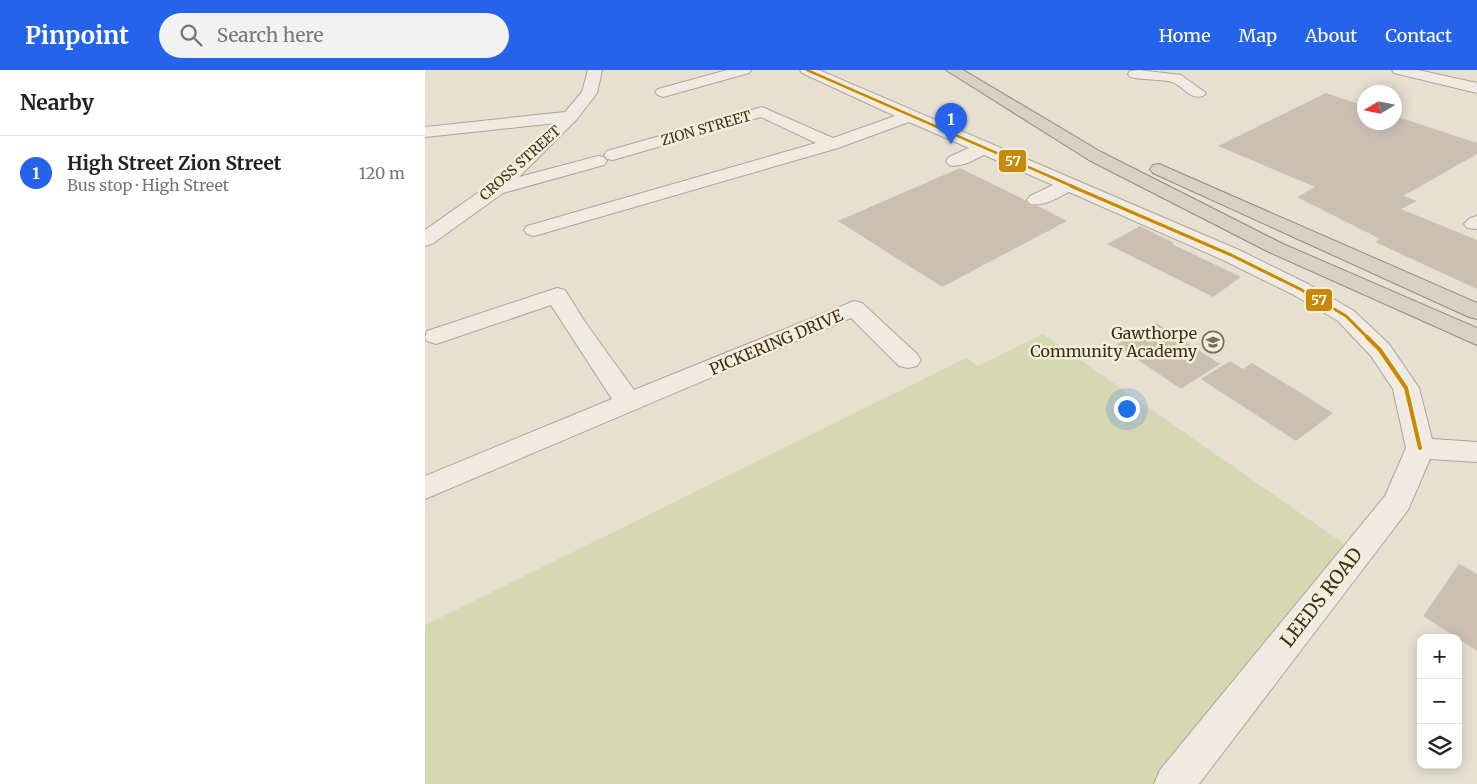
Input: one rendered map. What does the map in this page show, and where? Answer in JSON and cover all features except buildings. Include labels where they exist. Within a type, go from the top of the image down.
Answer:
[{"type":"highway","points":[[953,70],[1095,156],[1276,248],[1477,337]]},
{"type":"highway","points":[[983,70],[1128,155],[1477,312]]},
{"type":"street","name":"CROSS STREET","points":[[425,240],[496,189],[596,92],[593,82],[597,70]]},
{"type":"street","points":[[663,92],[744,70]]},
{"type":"street","points":[[807,70],[1239,259],[1300,288],[1346,316],[1380,350],[1406,388],[1420,448],[1477,452]]},
{"type":"street","points":[[1399,70],[1477,88]]},
{"type":"street","points":[[1135,74],[1179,74],[1198,93]]},
{"type":"street","name":"ZION STREET","points":[[496,189],[762,112],[832,144]]},
{"type":"street","points":[[425,132],[571,116]]},
{"type":"street","points":[[534,230],[832,144],[909,116]]},
{"type":"street","points":[[955,161],[984,148]]},
{"type":"street","points":[[1037,200],[1069,185]]},
{"type":"street","points":[[436,336],[557,295],[574,324],[629,404]]},
{"type":"street","name":"PICKERING DRIVE","points":[[425,488],[854,308],[908,360]]},
{"type":"street","name":"LEEDS ROAD","points":[[1174,784],[1397,502],[1420,448]]},
{"type":"green space","points":[[1043,334],[1356,552],[1174,784],[425,784],[425,625],[966,358],[978,366]]},
{"type":"transit line","name":"57","points":[[807,70],[1231,255],[1300,289],[1346,316],[1380,350],[1406,388],[1420,448]]},
{"type":"place","name":"High Street Zion Street","points":[[951,144]]},
{"type":"place","name":"Gawthorpe Community Academy","points":[[1213,342]]}]
